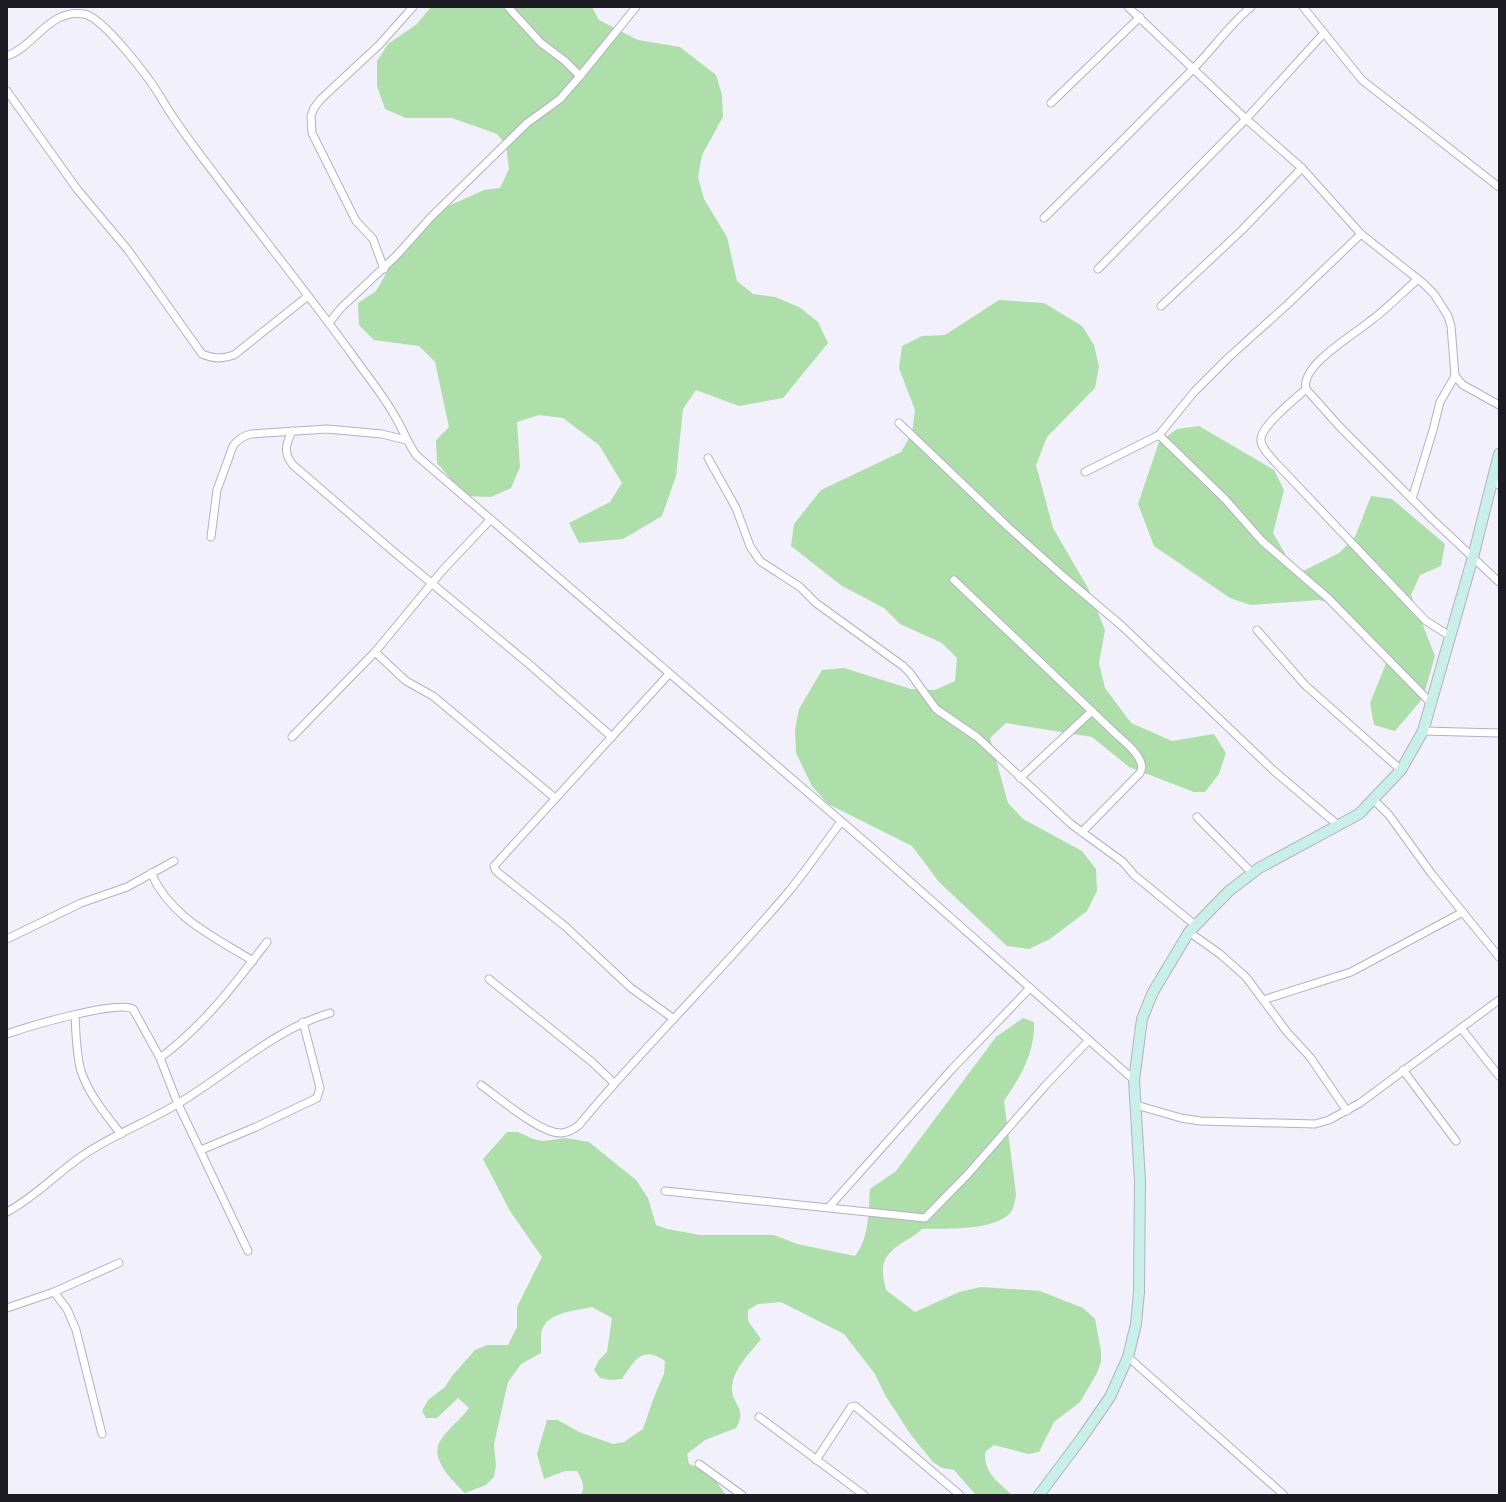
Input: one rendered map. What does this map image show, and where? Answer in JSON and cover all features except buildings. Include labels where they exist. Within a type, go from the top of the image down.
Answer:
[{"type":"main road","points":[[1039,1495],[1110,1397],[1128,1357],[1136,1324],[1139,1292],[1140,1181],[1134,1080],[1142,1020],[1153,992],[1192,928],[1229,891],[1252,873],[1359,814],[1401,770],[1423,731],[1496,482],[1499,454]]},
{"type":"street","points":[[384,269],[375,243],[356,221],[312,133],[311,116],[314,108],[321,99],[379,45],[413,7]]},
{"type":"street","points":[[508,7],[541,44],[565,61],[580,76]]},
{"type":"street","points":[[329,323],[344,305],[384,269],[431,217],[527,123],[560,99],[636,7]]},
{"type":"street","points":[[1128,7],[1246,119],[1302,168],[1361,234],[1418,279],[1434,294],[1448,316],[1451,326],[1455,376],[1440,402],[1412,499]]},
{"type":"street","points":[[1044,218],[1194,68],[1234,23],[1251,7]]},
{"type":"street","points":[[1303,7],[1362,80],[1499,187]]},
{"type":"street","points":[[7,56],[29,44],[49,23],[62,16],[83,14],[100,22],[151,81],[167,108],[206,162],[329,323],[393,413],[406,440],[416,455],[841,822],[1134,1080]]},
{"type":"street","points":[[1051,103],[1140,18]]},
{"type":"street","points":[[1098,269],[1246,119],[1324,33]]},
{"type":"street","points":[[7,91],[77,190],[128,250],[202,354],[211,358],[223,358],[234,355],[308,296]]},
{"type":"street","points":[[1161,306],[1242,230],[1302,168]]},
{"type":"street","points":[[1085,472],[1159,435],[1194,392],[1228,358],[1288,304],[1361,234]]},
{"type":"street","points":[[1418,279],[1369,323],[1351,334],[1320,361],[1309,373],[1305,383],[1306,389],[1339,426],[1412,499],[1499,582]]},
{"type":"street","points":[[1455,376],[1463,385],[1499,406]]},
{"type":"street","points":[[1306,389],[1266,427],[1261,439],[1262,445],[1275,462],[1426,621],[1450,636]]},
{"type":"street","points":[[899,423],[1008,527],[1122,626],[1273,770],[1339,826]]},
{"type":"street","points":[[210,537],[217,490],[233,446],[238,440],[251,434],[327,429],[382,434],[406,440]]},
{"type":"street","points":[[292,431],[285,452],[293,465],[612,737]]},
{"type":"street","points":[[1159,435],[1225,499],[1262,541],[1328,598],[1431,703]]},
{"type":"street","points":[[708,458],[738,512],[750,546],[760,562],[800,587],[822,607],[903,666],[910,673],[936,709],[977,737],[1020,778],[1082,832],[1123,862],[1192,928],[1236,967],[1287,1032],[1310,1057],[1347,1111]]},
{"type":"street","points":[[292,737],[375,652],[432,584],[490,520]]},
{"type":"street","points":[[954,580],[1092,711],[1138,757],[1142,766],[1140,773],[1082,832]]},
{"type":"street","points":[[1257,630],[1305,685],[1401,770]]},
{"type":"street","points":[[375,652],[406,681],[433,696],[555,798]]},
{"type":"street","points":[[669,674],[495,863],[494,868],[566,927],[632,988],[674,1019]]},
{"type":"street","points":[[1020,778],[1092,711]]},
{"type":"street","points":[[1423,731],[1499,733]]},
{"type":"street","points":[[1374,800],[1389,815],[1431,873],[1499,957]]},
{"type":"street","points":[[1197,817],[1252,873]]},
{"type":"street","points":[[481,1085],[543,1129],[551,1132],[562,1133],[572,1130],[579,1125],[614,1083],[674,1019],[791,888],[841,822]]},
{"type":"street","points":[[7,939],[81,903],[119,891],[174,861]]},
{"type":"street","points":[[151,873],[159,888],[181,916],[253,961]]},
{"type":"street","points":[[1263,1000],[1351,972],[1463,912]]},
{"type":"street","points":[[160,1058],[188,1036],[206,1018],[267,942]]},
{"type":"street","points":[[489,979],[592,1062],[614,1083]]},
{"type":"street","points":[[829,1207],[952,1069],[1030,988]]},
{"type":"street","points":[[1136,1105],[1190,1120],[1258,1124],[1315,1124],[1329,1120],[1347,1111],[1499,1000]]},
{"type":"street","points":[[7,1034],[41,1022],[128,1006],[136,1013],[160,1058],[178,1104],[248,1251]]},
{"type":"street","points":[[7,1212],[33,1196],[84,1154],[178,1104],[278,1036],[303,1022],[330,1013]]},
{"type":"street","points":[[75,1015],[78,1052],[81,1070],[86,1084],[97,1102],[121,1134]]},
{"type":"street","points":[[201,1150],[256,1127],[317,1098],[320,1088],[303,1022]]},
{"type":"street","points":[[1461,1028],[1499,1076]]},
{"type":"street","points":[[665,1192],[927,1217],[1088,1040]]},
{"type":"street","points":[[1403,1070],[1456,1141]]},
{"type":"street","points":[[7,1308],[54,1292],[120,1263]]},
{"type":"street","points":[[54,1292],[67,1309],[76,1330],[102,1434]]},
{"type":"street","points":[[1128,1357],[1284,1495]]},
{"type":"street","points":[[816,1460],[851,1407],[855,1406],[960,1495]]},
{"type":"street","points":[[759,1417],[864,1495]]},
{"type":"street","points":[[699,1464],[742,1495]]},
{"type":"green space","points":[[431,7],[592,7],[599,20],[638,40],[680,47],[716,75],[722,95],[723,117],[702,155],[698,177],[704,199],[727,237],[737,281],[753,294],[775,297],[799,307],[818,322],[828,343],[783,398],[739,406],[696,390],[683,409],[676,476],[662,516],[623,539],[579,543],[569,523],[610,502],[622,483],[599,445],[563,418],[539,415],[517,422],[520,467],[511,488],[491,497],[465,496],[437,463],[436,440],[449,427],[435,362],[419,346],[374,340],[359,325],[358,303],[376,291],[396,256],[444,208],[484,190],[500,188],[509,169],[506,145],[497,134],[452,118],[406,118],[385,109],[377,86],[377,61],[388,44],[417,24]]},
{"type":"green space","points":[[999,300],[1044,303],[1082,326],[1094,345],[1099,367],[1095,388],[1047,437],[1036,465],[1053,528],[1088,588],[1105,630],[1099,663],[1105,688],[1131,723],[1172,741],[1214,734],[1226,753],[1219,774],[1205,792],[1194,792],[1129,767],[1092,737],[1006,723],[990,738],[1008,803],[1023,819],[1082,851],[1096,869],[1097,891],[1087,911],[1050,939],[1029,949],[1007,946],[939,882],[912,846],[828,804],[812,786],[796,753],[795,730],[799,709],[822,670],[844,668],[911,689],[935,690],[955,681],[957,658],[942,643],[900,624],[884,608],[842,586],[791,546],[794,524],[821,490],[901,452],[912,433],[915,410],[899,368],[902,346],[922,336],[945,335]]},
{"type":"green space","points":[[1199,426],[1274,470],[1284,490],[1273,533],[1297,574],[1339,553],[1355,537],[1371,496],[1392,499],[1445,544],[1441,566],[1420,575],[1411,595],[1435,656],[1423,698],[1395,731],[1374,725],[1370,703],[1387,661],[1355,629],[1342,606],[1319,600],[1251,605],[1230,598],[1154,546],[1138,504],[1159,442],[1177,429]]},
{"type":"green space","points":[[1023,1018],[1034,1022],[1032,1043],[1026,1063],[1004,1101],[1016,1194],[1013,1209],[1007,1216],[999,1221],[989,1224],[966,1228],[922,1229],[888,1255],[883,1268],[886,1290],[915,1312],[959,1292],[981,1287],[1040,1291],[1083,1308],[1095,1319],[1101,1351],[1101,1362],[1097,1373],[1080,1402],[1054,1422],[1039,1452],[1028,1454],[994,1445],[985,1452],[985,1460],[989,1472],[1012,1495],[976,1495],[954,1470],[942,1468],[933,1462],[911,1435],[885,1395],[875,1374],[844,1334],[781,1302],[758,1304],[748,1310],[748,1321],[761,1339],[743,1361],[733,1380],[732,1393],[740,1410],[739,1421],[736,1428],[705,1440],[687,1454],[689,1464],[710,1473],[726,1495],[581,1495],[583,1485],[577,1471],[565,1471],[544,1479],[537,1454],[547,1420],[558,1420],[579,1432],[613,1444],[624,1442],[643,1429],[664,1374],[665,1361],[650,1354],[640,1357],[635,1361],[622,1379],[611,1380],[600,1378],[594,1370],[599,1360],[607,1352],[612,1318],[592,1307],[561,1314],[548,1321],[543,1327],[541,1334],[541,1353],[521,1364],[508,1382],[494,1444],[496,1466],[494,1477],[486,1485],[465,1493],[448,1475],[439,1460],[437,1453],[438,1445],[445,1434],[469,1408],[458,1398],[437,1418],[426,1418],[422,1411],[428,1400],[445,1387],[452,1376],[475,1350],[487,1345],[508,1345],[517,1327],[517,1307],[542,1257],[510,1211],[483,1159],[507,1132],[518,1132],[533,1139],[543,1141],[566,1138],[589,1142],[636,1180],[648,1198],[656,1225],[667,1229],[700,1235],[774,1235],[797,1244],[855,1256],[860,1249],[866,1233],[870,1189],[896,1171],[996,1037]]}]
